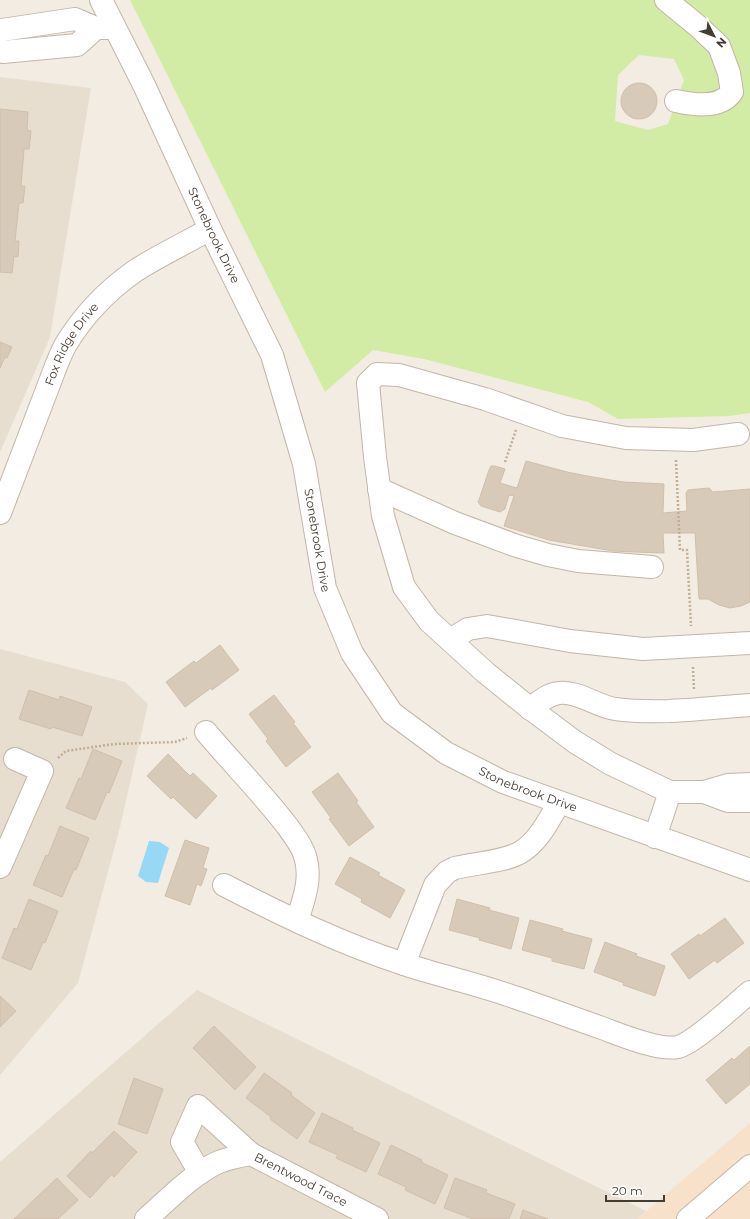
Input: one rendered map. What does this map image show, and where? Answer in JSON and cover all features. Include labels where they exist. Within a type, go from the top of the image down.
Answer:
[{"type":"street","name":"Stonebrook Drive","points":[[101,0],[105,28],[144,85],[210,229],[272,355],[304,464],[325,588],[352,653],[392,713],[446,752],[502,782],[750,870]]},
{"type":"street","points":[[666,0],[699,27],[718,46],[729,73],[732,92],[727,99],[716,103],[692,104],[676,101]]},
{"type":"street","points":[[0,32],[2,30],[75,19],[105,28]]},
{"type":"street","points":[[0,50],[3,52],[77,45],[105,28]]},
{"type":"street","name":"Fox Ridge Drive","points":[[0,513],[56,366],[65,345],[80,324],[98,303],[135,271],[210,229]]},
{"type":"street","points":[[738,434],[693,440],[626,438],[562,426],[485,399],[399,375],[378,374],[368,382],[382,516],[404,587],[429,621],[486,673],[530,709],[575,742],[611,764],[670,792],[704,792],[728,784],[750,784]]},
{"type":"street","points":[[379,489],[455,523],[517,546],[548,555],[578,561],[652,567]]},
{"type":"street","points":[[450,640],[468,629],[487,626],[570,641],[643,649],[750,643]]},
{"type":"street","points":[[530,709],[546,697],[559,693],[575,694],[604,707],[651,712],[750,705]]},
{"type":"street","points":[[206,732],[279,816],[302,848],[306,862],[308,882],[297,921]]},
{"type":"street","points":[[0,867],[42,771],[15,759]]},
{"type":"street","points":[[655,837],[670,792]]},
{"type":"street","points":[[704,792],[728,801],[750,801]]},
{"type":"street","points":[[404,964],[431,895],[440,878],[455,868],[512,857],[521,852],[532,844],[542,832],[558,803]]},
{"type":"street","points":[[224,885],[297,921],[404,964],[497,990],[637,1040],[670,1048],[678,1047],[694,1039],[750,992]]},
{"type":"street","points":[[200,1173],[182,1142],[198,1106],[251,1154]]},
{"type":"street","name":"Brentwood Trace","points":[[146,1219],[200,1173],[218,1163],[251,1154],[377,1219]]},
{"type":"street","points":[[688,1219],[750,1166]]},
{"type":"path","points":[[505,462],[522,413]]},
{"type":"path","points":[[675,440],[680,550],[687,550],[694,709]]},
{"type":"path","points":[[42,771],[66,751],[114,744],[175,742],[206,732]]},
{"type":"shaded area","points":[[0,77],[91,88],[50,337],[0,452]]},
{"type":"shaded area","points":[[0,649],[125,682],[148,704],[120,827],[78,983],[0,1075]]},
{"type":"shaded area","points":[[197,990],[646,1211],[637,1219],[0,1219],[0,1162]]},
{"type":"shaded area","points":[[750,1123],[750,1219],[637,1219]]},
{"type":"green space","points":[[130,0],[750,0],[750,413],[729,416],[618,419],[588,402],[424,359],[373,350],[325,392]],"holes":[[[639,55],[674,59],[684,80],[668,124],[648,130],[615,121],[618,75]]]},
{"type":"water","points":[[149,841],[160,842],[169,848],[158,883],[146,882],[138,876]]},
{"type":"building","points":[[639,83],[652,88],[657,101],[652,114],[639,119],[626,114],[621,101],[626,88]]},
{"type":"building","points":[[0,109],[28,112],[27,130],[31,131],[29,149],[24,149],[21,186],[25,186],[23,203],[19,203],[15,241],[19,241],[18,257],[14,256],[12,273],[0,272]]},
{"type":"building","points":[[0,342],[12,347],[0,368]]},
{"type":"building","points":[[526,461],[567,472],[623,482],[664,484],[663,513],[687,511],[686,493],[688,490],[709,488],[713,492],[750,489],[750,602],[741,606],[730,608],[719,605],[708,599],[699,599],[695,533],[663,533],[664,553],[634,552],[613,551],[549,540],[504,526],[514,496],[509,495],[505,509],[500,512],[481,506],[478,502],[491,466],[505,469],[500,483],[517,488]]},
{"type":"building","points":[[220,645],[239,670],[212,690],[211,688],[185,707],[166,682],[194,661],[196,663]]},
{"type":"building","points":[[29,690],[59,700],[60,696],[92,707],[82,736],[52,727],[51,729],[19,719]]},
{"type":"building","points":[[274,695],[295,722],[293,723],[311,747],[286,767],[266,741],[268,739],[249,714]]},
{"type":"building","points":[[93,749],[122,761],[109,793],[107,792],[95,820],[66,808],[79,778],[81,779]]},
{"type":"building","points":[[168,754],[190,776],[193,773],[217,796],[196,819],[173,797],[171,799],[147,776]]},
{"type":"building","points":[[338,773],[374,827],[349,846],[329,819],[331,818],[312,792]]},
{"type":"building","points":[[60,826],[89,838],[76,870],[74,869],[62,897],[33,885],[46,855],[48,856]]},
{"type":"building","points":[[185,840],[209,848],[203,868],[207,869],[201,886],[197,884],[190,905],[165,896]]},
{"type":"building","points":[[350,857],[380,873],[378,875],[405,890],[390,918],[361,902],[362,899],[335,884]]},
{"type":"building","points":[[29,899],[58,911],[45,943],[43,942],[31,970],[2,958],[14,928],[17,929]]},
{"type":"building","points":[[457,899],[519,918],[511,949],[479,940],[480,938],[449,930]]},
{"type":"building","points":[[725,918],[744,943],[717,963],[715,960],[689,979],[671,954]]},
{"type":"building","points":[[530,920],[592,939],[584,969],[552,961],[552,958],[522,950]]},
{"type":"building","points":[[605,942],[637,954],[636,956],[665,966],[655,996],[623,985],[624,983],[594,972]]},
{"type":"building","points":[[0,996],[16,1011],[0,1027]]},
{"type":"building","points":[[214,1026],[256,1067],[235,1090],[193,1048]]},
{"type":"building","points":[[750,1046],[750,1084],[726,1104],[706,1080],[732,1058],[734,1060]]},
{"type":"building","points":[[264,1073],[292,1093],[291,1095],[315,1113],[297,1139],[270,1119],[271,1117],[246,1098]]},
{"type":"building","points":[[134,1078],[163,1089],[147,1134],[118,1124]]},
{"type":"building","points":[[322,1113],[353,1128],[352,1130],[380,1143],[366,1172],[336,1158],[338,1155],[309,1142]]},
{"type":"building","points":[[114,1131],[137,1152],[114,1177],[112,1174],[90,1198],[67,1176],[91,1151],[92,1153]]},
{"type":"building","points":[[391,1145],[448,1175],[435,1204],[405,1190],[406,1187],[378,1174]]},
{"type":"building","points":[[57,1178],[78,1200],[58,1219],[14,1219]]},
{"type":"building","points":[[455,1178],[487,1190],[486,1193],[515,1204],[509,1219],[473,1219],[444,1208]]},
{"type":"building","points":[[523,1210],[548,1219],[520,1219]]}]
